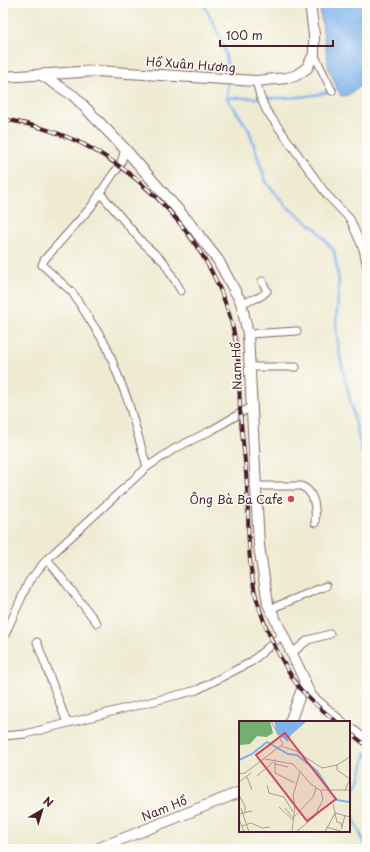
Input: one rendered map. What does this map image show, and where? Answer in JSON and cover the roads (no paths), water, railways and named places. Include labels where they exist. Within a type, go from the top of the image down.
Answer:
[{"type":"street","points":[[310,3],[314,35],[314,54],[332,91]]},
{"type":"street","name":"Hồ Xuân Hương","points":[[3,77],[43,76],[96,71],[252,81],[295,76],[307,68],[314,54]]},
{"type":"street","name":"Nam Hồ","points":[[43,76],[74,96],[125,149],[187,220],[218,260],[241,302],[248,334],[259,546],[263,576],[270,609],[305,681]]},
{"type":"street","points":[[252,81],[266,110],[326,195],[350,219],[363,250],[367,267]]},
{"type":"street","points":[[125,149],[120,166],[74,227],[44,260],[42,265],[72,292],[106,345],[128,400],[147,467]]},
{"type":"street","points":[[100,193],[143,243],[164,262],[181,291]]},
{"type":"street","points":[[241,302],[250,301],[264,294],[266,288],[262,281]]},
{"type":"street","points":[[248,334],[297,331]]},
{"type":"street","points":[[250,367],[296,367]]},
{"type":"street","points":[[3,639],[30,581],[47,559],[147,467],[174,449],[212,430],[251,407]]},
{"type":"street","points":[[256,486],[301,486],[306,488],[314,500],[316,524]]},
{"type":"street","points":[[47,559],[97,623]]},
{"type":"street","points":[[270,609],[326,586]]},
{"type":"street","points":[[291,654],[308,640],[330,634]]},
{"type":"street","points":[[3,736],[25,734],[197,690],[251,662],[282,635]]},
{"type":"street","points":[[37,642],[67,723]]},
{"type":"street","points":[[290,721],[305,681]]},
{"type":"street","points":[[305,681],[313,696],[342,721]]},
{"type":"street","points":[[350,727],[367,740]]},
{"type":"street","name":"Nam Hồ","points":[[97,849],[239,792]]},
{"type":"water","points":[[319,3],[367,3],[367,81],[348,95],[341,96],[329,70]]},
{"type":"waterway","points":[[203,3],[224,48],[228,67],[228,77]]},
{"type":"waterway","points":[[228,82],[227,98],[249,130],[266,182],[286,206],[316,229],[334,251],[339,282],[336,326],[339,352],[362,452],[367,458]]},
{"type":"waterway","points":[[228,98],[298,97],[339,88]]},
{"type":"waterway","points":[[350,802],[360,778],[366,753]]},
{"type":"waterway","points":[[350,810],[367,849]]},
{"type":"railway","points":[[3,119],[46,129],[66,137],[85,145],[121,167],[170,211],[196,245],[207,263],[225,301],[236,343],[248,500],[249,555],[254,588],[260,612],[280,656],[300,689],[336,721]]},
{"type":"railway","points":[[350,733],[367,746]]},
{"type":"place","name":"Ông Bà Ba Cafe","points":[[291,499]]}]
